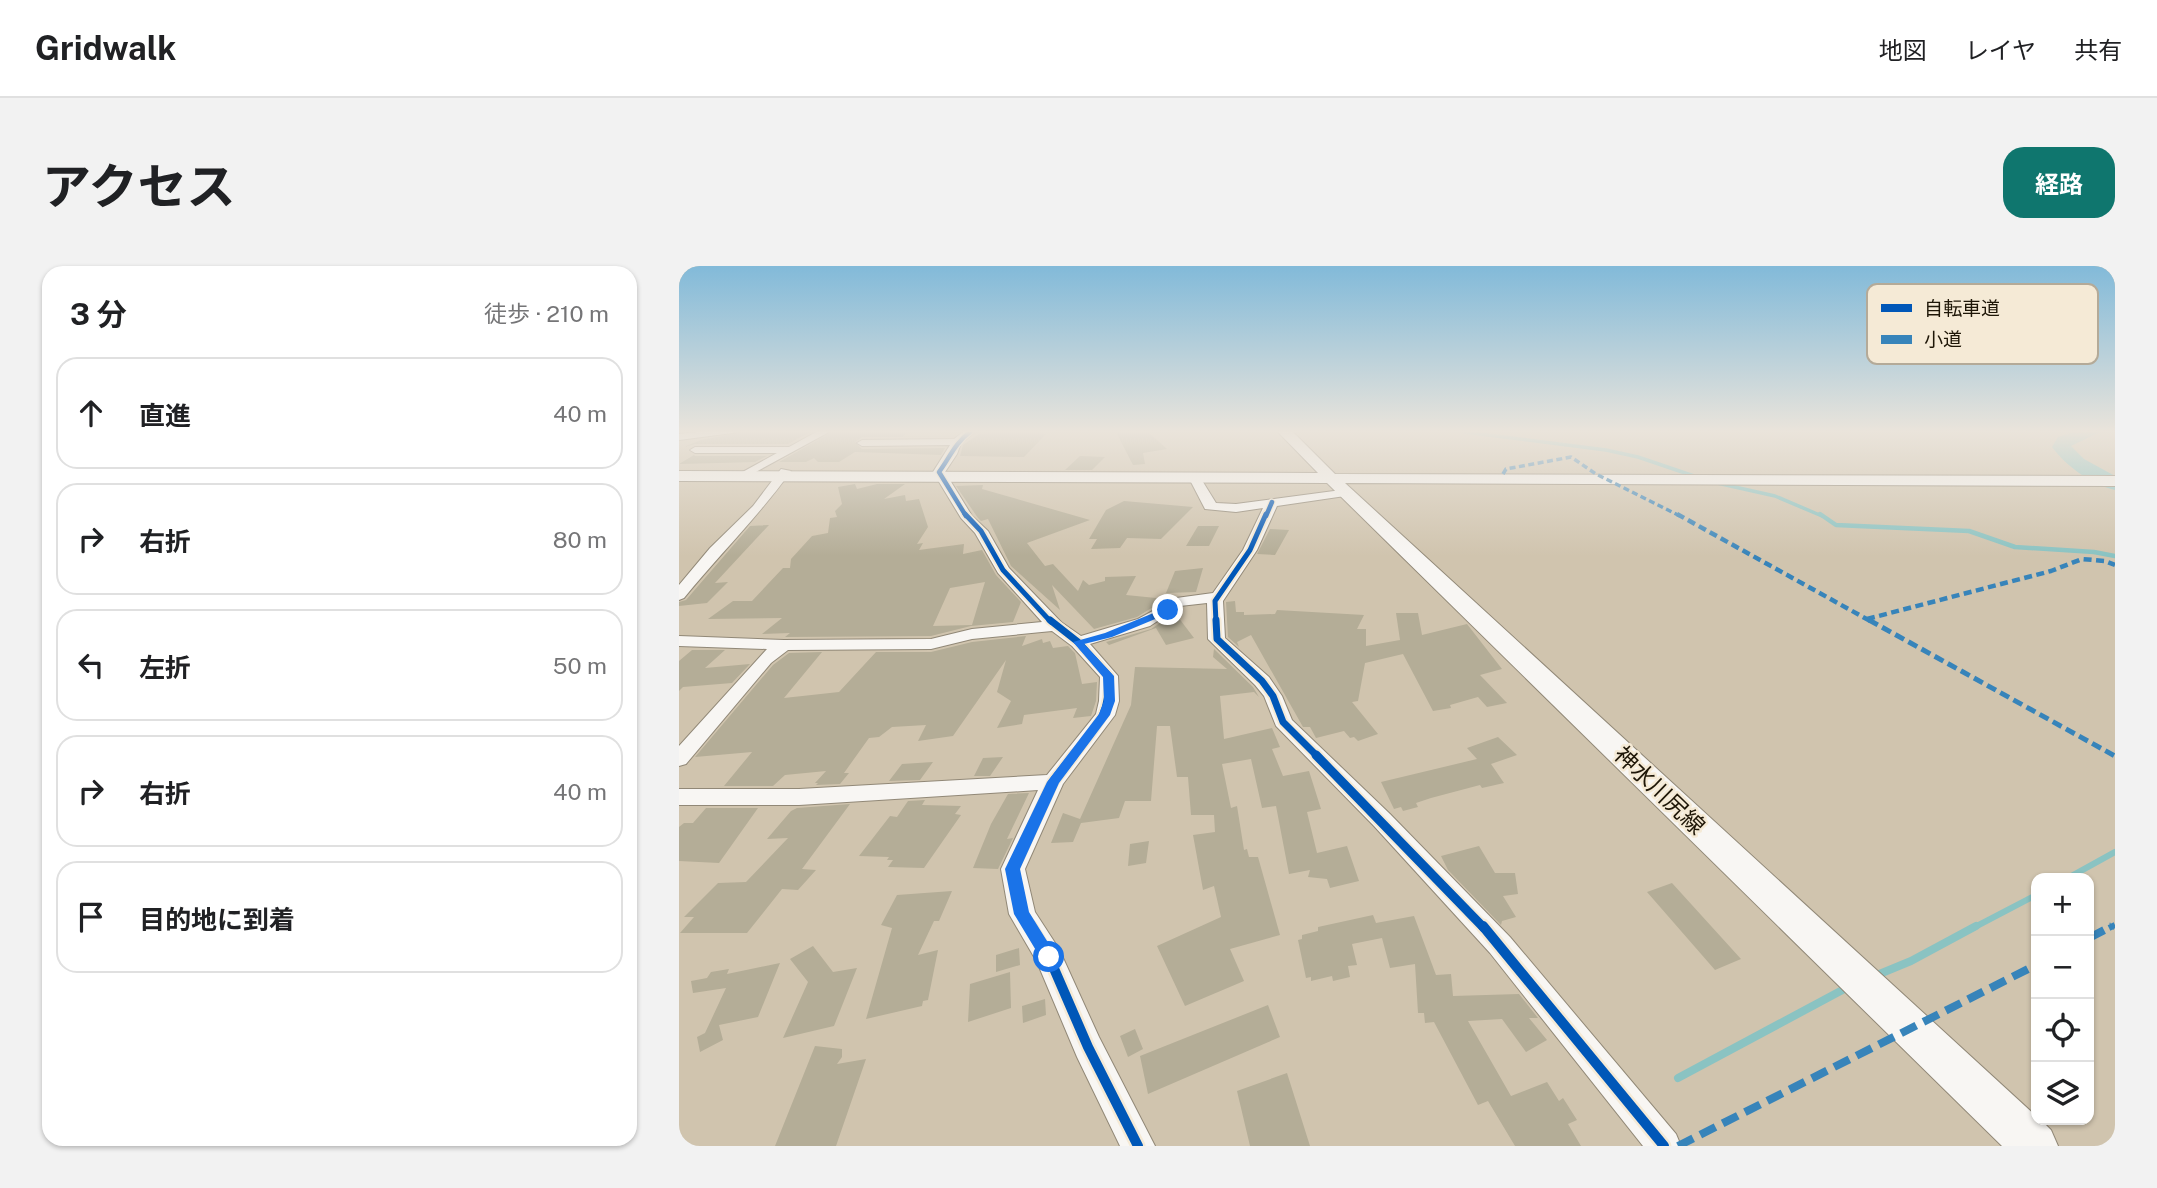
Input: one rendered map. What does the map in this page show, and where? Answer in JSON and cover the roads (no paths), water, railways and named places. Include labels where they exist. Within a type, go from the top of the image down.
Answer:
[{"type":"main road","points":[[750,473],[1334,482]]},
{"type":"main road","name":"神水川尻線","points":[[1325,473],[2035,1146]]},
{"type":"main road","points":[[941,474],[1334,482],[1677,477],[2113,478]]},
{"type":"street","points":[[679,595],[715,551],[757,509],[783,474]]},
{"type":"street","points":[[941,474],[967,518],[981,531],[1003,570],[1055,626],[1078,642],[1109,676],[1109,701],[1105,715],[1053,782],[1013,869],[1021,914],[1049,957],[1088,1047],[1139,1146]]},
{"type":"street","points":[[1200,478],[1196,482],[1210,503],[1209,506],[1236,508],[1272,502],[1334,482]]},
{"type":"street","points":[[1272,502],[1250,550],[1215,601],[1217,639],[1262,681],[1273,696],[1283,722],[1383,820],[1500,945],[1664,1146]]},
{"type":"street","points":[[1078,642],[1132,626],[1168,610],[1175,602],[1218,597]]},
{"type":"street","points":[[679,641],[784,645],[930,644],[972,634],[1055,626]]},
{"type":"street","points":[[679,759],[765,659],[784,645]]},
{"type":"street","points":[[679,797],[799,797],[1053,782]]},
{"type":"waterway","points":[[1685,473],[1694,476]]},
{"type":"waterway","points":[[2095,473],[2115,484]]},
{"type":"waterway","points":[[1717,483],[1775,496],[1822,516]]},
{"type":"waterway","points":[[1820,514],[1836,525],[1969,531],[2015,547],[2094,552],[2115,556]]},
{"type":"waterway","points":[[2077,873],[2115,852]]},
{"type":"waterway","points":[[1973,928],[2031,898]]},
{"type":"waterway","points":[[1877,975],[1911,961],[1976,926]]},
{"type":"waterway","points":[[1678,1078],[1848,987]]}]
